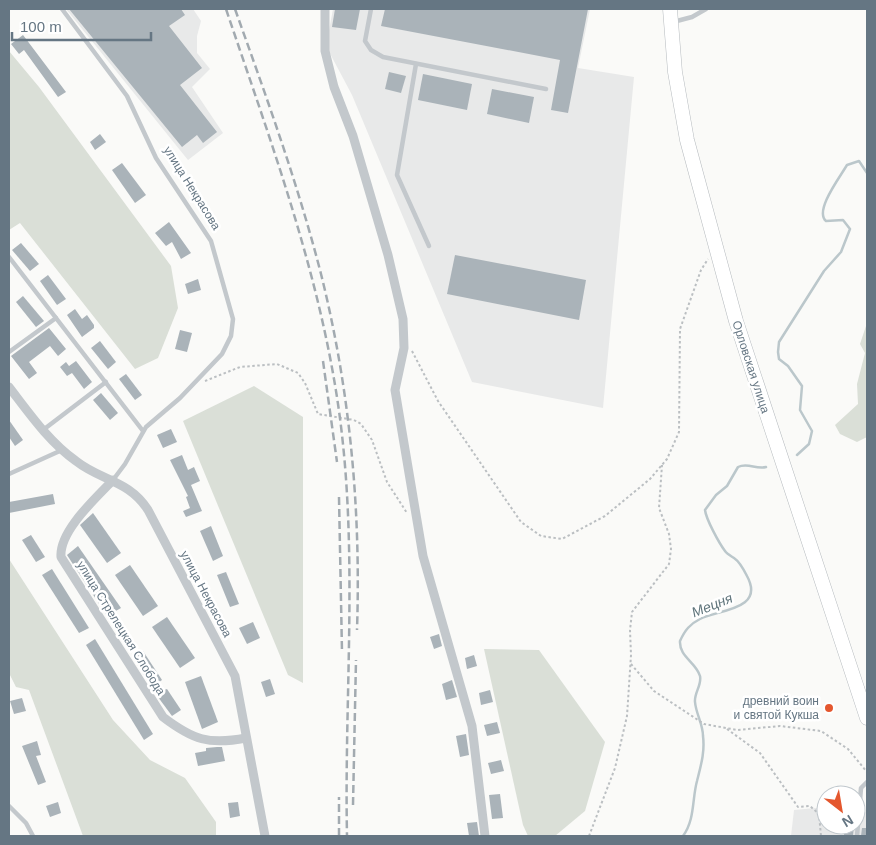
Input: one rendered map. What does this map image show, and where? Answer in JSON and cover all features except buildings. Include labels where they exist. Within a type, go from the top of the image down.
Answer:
[{"type":"main road","name":"Орловская улица","points":[[671,16],[675,72],[687,140],[736,321],[867,718]]},
{"type":"street","points":[[325,9],[325,51],[334,87],[353,136],[388,255],[403,319],[404,348],[395,390],[423,556],[472,726],[485,836]]},
{"type":"street","points":[[9,387],[43,430],[62,450],[78,463],[111,480]]},
{"type":"street","name":"улица Некрасова","points":[[111,480],[129,488],[140,498],[148,510],[235,676],[264,836]]},
{"type":"street","name":"улица Стрелецкая Слобода","points":[[111,480],[77,519],[60,548],[61,557],[163,717],[183,732],[205,741],[225,742],[246,738]]},
{"type":"lane","name":"улица Некрасова","points":[[62,9],[127,96],[156,158],[211,241],[233,319],[231,336],[222,354],[143,431],[125,464],[111,480]]},
{"type":"lane","points":[[371,9],[366,41],[371,50],[383,58],[546,89]]},
{"type":"lane","points":[[671,16],[692,17],[706,9]]},
{"type":"lane","points":[[416,64],[397,175],[429,246]]},
{"type":"lane","points":[[9,257],[143,431]]},
{"type":"lane","points":[[9,352],[56,318]]},
{"type":"lane","points":[[43,430],[106,382]]},
{"type":"lane","points":[[9,474],[62,450]]},
{"type":"lane","points":[[857,836],[861,788],[867,782]]},
{"type":"lane","points":[[9,806],[26,824],[33,836]]},
{"type":"path","points":[[412,351],[438,401],[503,499],[521,522],[541,536],[562,538],[605,516],[650,479],[662,465],[680,432],[680,330],[702,270],[716,246]]},
{"type":"path","points":[[197,380],[207,381],[240,367],[277,364],[298,373],[305,382],[318,414],[354,420],[361,424],[372,440],[386,482],[400,500],[404,510],[411,516],[415,516]]},
{"type":"path","points":[[589,836],[615,768],[627,716],[632,612],[668,564],[671,549],[669,534],[659,508],[662,465]]},
{"type":"path","points":[[630,664],[654,691],[704,724],[737,730],[780,726],[821,731],[848,749],[867,772]]},
{"type":"path","points":[[726,728],[760,753],[798,807],[810,806],[819,814],[821,836]]},
{"type":"shaded area","points":[[66,9],[193,9],[201,21],[197,36],[197,53],[210,69],[192,87],[223,133],[188,160]]},
{"type":"shaded area","points":[[333,9],[590,9],[578,68],[634,77],[603,408],[472,382],[352,95],[326,46]]},
{"type":"shaded area","points":[[9,51],[39,87],[171,266],[178,308],[158,358],[135,369],[20,223],[9,230]]},
{"type":"shaded area","points":[[867,323],[867,437],[857,442],[840,434],[835,425],[858,404],[857,384],[865,353],[860,344]]},
{"type":"shaded area","points":[[254,386],[303,417],[303,683],[288,675],[183,421]]},
{"type":"shaded area","points":[[9,559],[113,720],[150,760],[185,778],[216,822],[216,836],[83,836],[29,690],[16,687],[9,673]]},
{"type":"shaded area","points":[[484,649],[539,650],[605,742],[585,811],[555,836],[528,836],[523,825]]},
{"type":"shaded area","points":[[816,808],[816,835],[866,835],[866,812],[867,836],[791,836],[794,810]]},
{"type":"waterway","name":"Мецня","points":[[797,455],[809,444],[812,431],[800,410],[802,386],[788,366],[779,359],[779,342],[824,271],[841,252],[850,229],[843,220],[826,221],[823,216],[823,210],[829,194],[847,165],[859,161],[867,173]]},
{"type":"waterway","name":"Мецня","points":[[683,836],[690,823],[695,788],[702,759],[703,742],[702,727],[695,702],[700,676],[682,651],[680,641],[688,628],[696,621],[744,603],[750,596],[751,588],[740,564],[726,552],[719,542],[705,510],[716,495],[727,486],[738,467],[745,465],[759,468],[766,467]]},
{"type":"railway","points":[[226,9],[274,150],[303,246],[327,342],[336,391],[343,447],[349,558],[347,836]]},
{"type":"railway","points":[[235,9],[292,174],[312,240],[331,318],[346,406],[355,495],[358,585],[357,630]]},
{"type":"railway","points":[[323,361],[337,462]]},
{"type":"railway","points":[[339,497],[342,652]]},
{"type":"railway","points":[[353,805],[356,660]]},
{"type":"railway","points":[[339,797],[339,836]]},
{"type":"place","name":"древний воин и святой Кукша","points":[[829,708]]}]
